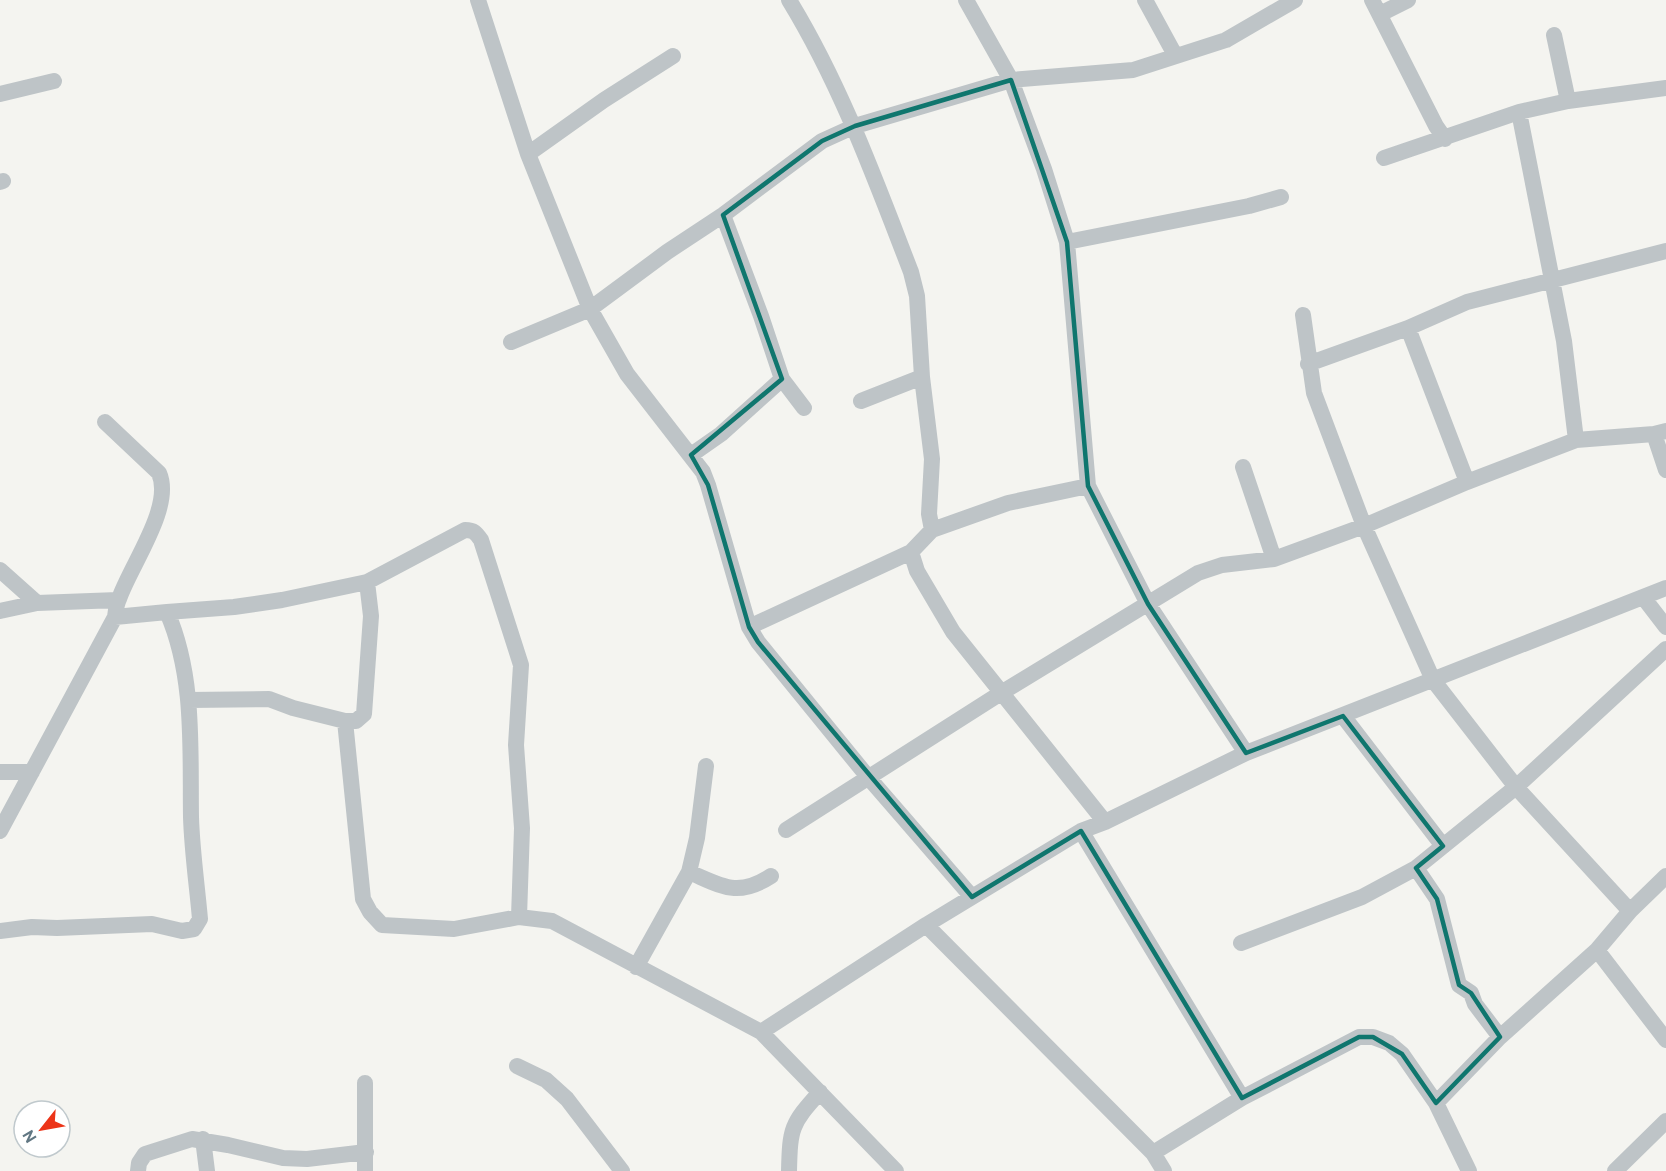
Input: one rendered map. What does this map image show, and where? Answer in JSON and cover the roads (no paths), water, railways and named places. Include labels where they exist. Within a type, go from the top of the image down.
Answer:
[{"type":"street","points":[[478,0],[528,154],[590,309],[627,374],[703,472],[749,627],[758,642],[868,777],[972,897]]},
{"type":"street","points":[[789,0],[806,28],[855,126],[911,272],[917,296],[922,377],[932,459],[929,514],[932,530]]},
{"type":"street","points":[[966,0],[1011,80],[1044,169],[1067,242],[1088,486],[1148,604],[1246,753]]},
{"type":"street","points":[[1145,0],[1175,56]]},
{"type":"street","points":[[511,342],[590,309],[667,252],[723,215],[822,141],[855,126],[1011,80],[1133,70],[1226,40],[1295,0]]},
{"type":"street","points":[[1408,0],[1376,7],[1436,126],[1445,139]]},
{"type":"street","points":[[1554,35],[1568,101]]},
{"type":"street","points":[[528,154],[604,100],[674,56]]},
{"type":"street","points":[[0,94],[54,81]]},
{"type":"street","points":[[1384,158],[1519,112],[1568,101],[1666,88]]},
{"type":"street","points":[[1519,112],[1564,341],[1576,440]]},
{"type":"street","points":[[1067,242],[1249,206],[1281,197]]},
{"type":"street","points":[[723,215],[782,379],[804,408]]},
{"type":"street","points":[[1308,364],[1408,328],[1467,302],[1666,251]]},
{"type":"street","points":[[1303,315],[1308,364],[1314,393],[1364,526],[1432,680],[1516,787],[1630,911]]},
{"type":"street","points":[[1408,328],[1467,482]]},
{"type":"street","points":[[861,402],[922,377]]},
{"type":"street","points":[[691,455],[721,434],[782,379]]},
{"type":"street","points":[[0,831],[115,617],[118,600],[151,532],[164,484],[159,473],[105,422]]},
{"type":"street","points":[[786,830],[1001,693],[1198,573],[1222,565],[1274,559],[1364,526],[1467,482],[1576,440],[1660,432],[1666,470]]},
{"type":"street","points":[[1243,467],[1274,559]]},
{"type":"street","points":[[749,627],[911,552],[932,530],[1008,503],[1088,486]]},
{"type":"street","points":[[115,617],[234,607],[282,600],[367,582],[465,530],[476,533],[481,540],[521,665],[516,745],[522,828],[519,917]]},
{"type":"street","points":[[911,552],[917,571],[952,632],[1105,822]]},
{"type":"street","points":[[0,570],[37,603]]},
{"type":"street","points":[[189,700],[269,699],[345,721],[356,721],[364,714],[371,616],[367,582]]},
{"type":"street","points":[[761,1032],[926,925],[1081,831],[1105,822],[1246,753],[1666,588]]},
{"type":"street","points":[[1643,597],[1666,627]]},
{"type":"street","points":[[0,611],[37,603],[118,600]]},
{"type":"street","points":[[0,931],[32,927],[152,924],[182,931],[194,929],[200,919],[191,819],[189,700],[174,628],[167,612]]},
{"type":"street","points":[[1241,943],[1362,897],[1416,868],[1516,787],[1666,650]]},
{"type":"street","points":[[1343,716],[1443,846]]},
{"type":"street","points":[[345,721],[363,899],[370,912],[382,925],[454,929],[519,917],[552,921],[761,1032],[896,1171]]},
{"type":"street","points":[[636,967],[689,872],[697,838],[706,766]]},
{"type":"street","points":[[0,772],[32,772]]},
{"type":"street","points":[[1081,831],[1242,1098]]},
{"type":"street","points":[[1416,868],[1437,899],[1459,985],[1471,993],[1475,1004],[1500,1037]]},
{"type":"street","points":[[689,872],[730,889],[748,887],[771,876]]},
{"type":"street","points":[[1436,1102],[1500,1037],[1597,950],[1630,911],[1666,876]]},
{"type":"street","points":[[926,925],[1153,1153],[1164,1171]]},
{"type":"street","points":[[1597,950],[1666,1040]]},
{"type":"street","points":[[1153,1153],[1242,1098],[1359,1037],[1373,1037],[1389,1043],[1402,1054],[1436,1102],[1469,1171]]},
{"type":"street","points":[[517,1066],[546,1080],[567,1099],[622,1171]]},
{"type":"street","points":[[365,1083],[366,1171]]},
{"type":"street","points":[[789,1171],[791,1129],[820,1092]]},
{"type":"street","points":[[1615,1171],[1666,1121]]},
{"type":"street","points":[[138,1171],[139,1163],[145,1154],[192,1139],[284,1158],[299,1165],[366,1152]]},
{"type":"street","points":[[202,1140],[207,1171]]}]
